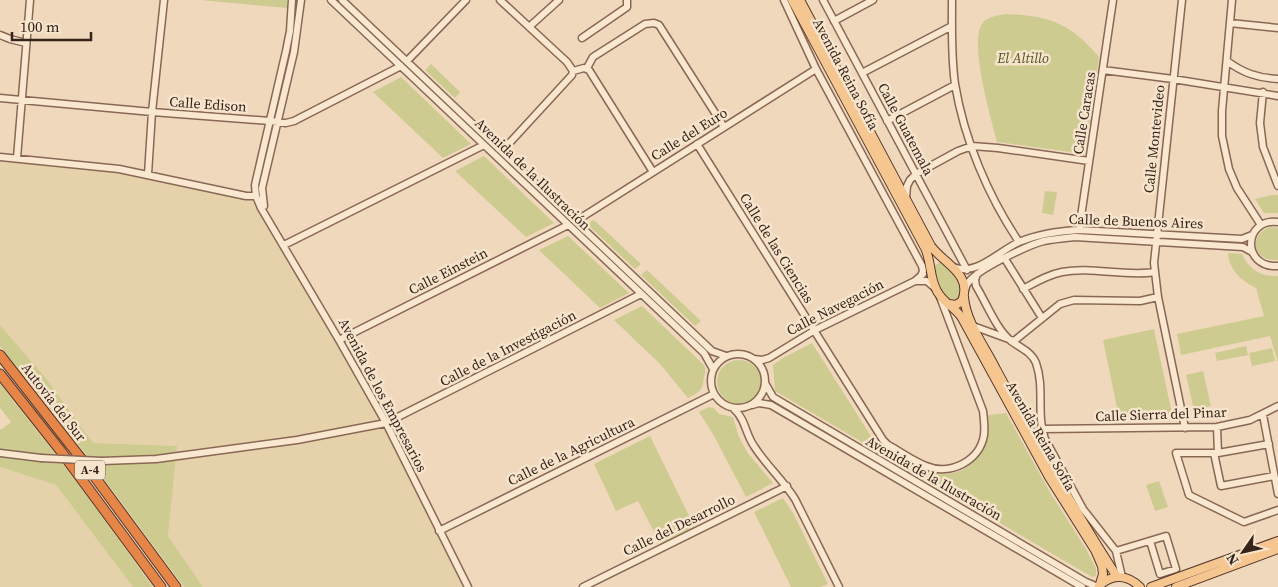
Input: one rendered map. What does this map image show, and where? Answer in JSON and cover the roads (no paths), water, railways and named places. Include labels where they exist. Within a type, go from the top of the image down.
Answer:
[{"type":"highway","name":"Autovía del Sur","points":[[0,355],[83,461],[176,587]]},
{"type":"highway","name":"Autovía del Sur","points":[[0,374],[60,450],[161,587]]},
{"type":"main road","name":"Avenida Reina Sofía","points":[[792,0],[929,257],[931,279],[935,288],[940,297],[958,311],[1049,477],[1095,550],[1102,566],[1103,574],[1098,586]]},
{"type":"main road","name":"Avenida Reina Sofía","points":[[800,0],[931,246],[936,253],[953,266],[960,278],[965,307],[973,326],[1054,475],[1120,577]]},
{"type":"main road","points":[[930,266],[935,260],[944,259]]},
{"type":"main road","points":[[949,304],[958,304],[964,293]]},
{"type":"main road","points":[[1151,587],[1278,541]]},
{"type":"main road","points":[[1176,587],[1278,549]]},
{"type":"main road","points":[[1098,586],[1108,579],[1120,577],[1134,582],[1140,587]]},
{"type":"street","points":[[17,158],[30,0]]},
{"type":"street","points":[[148,174],[152,112],[164,0]]},
{"type":"street","points":[[0,157],[148,174],[246,196],[256,196],[255,185],[289,38],[292,0]]},
{"type":"street","name":"Avenida de los Empresarios","points":[[269,219],[262,201],[262,188],[294,52],[301,0]]},
{"type":"street","name":"Avenida de la Ilustración","points":[[331,0],[704,353],[713,369]]},
{"type":"street","name":"Avenida de la Ilustración","points":[[342,0],[712,351],[726,356]]},
{"type":"street","points":[[407,61],[466,0]]},
{"type":"street","points":[[500,0],[567,62],[573,71]]},
{"type":"street","points":[[529,27],[559,0]]},
{"type":"street","points":[[582,38],[627,7],[628,0]]},
{"type":"street","points":[[784,0],[816,69],[922,266],[921,276]]},
{"type":"street","name":"Calle Guatemala","points":[[823,0],[967,270]]},
{"type":"street","points":[[834,21],[873,0]]},
{"type":"street","points":[[952,0],[955,85],[972,146],[994,201],[1019,242]]},
{"type":"street","name":"Calle Caracas","points":[[1079,230],[1114,0]]},
{"type":"street","name":"Calle Montevideo","points":[[1182,0],[1154,272],[1185,428]]},
{"type":"street","points":[[1232,0],[1224,86],[1222,130],[1224,150],[1237,188],[1261,225]]},
{"type":"street","points":[[587,68],[593,57],[645,24],[654,22],[659,25],[724,127]]},
{"type":"street","points":[[1230,23],[1278,28]]},
{"type":"street","points":[[862,74],[952,26]]},
{"type":"street","points":[[0,35],[26,43]]},
{"type":"street","points":[[1227,61],[1239,70],[1254,76],[1278,80]]},
{"type":"street","name":"Calle Edison","points":[[0,98],[270,121],[286,124],[400,66]]},
{"type":"street","points":[[502,150],[572,75],[573,71],[579,68],[587,68]]},
{"type":"street","points":[[587,68],[653,172]]},
{"type":"street","name":"Calle del Euro","points":[[576,221],[816,69]]},
{"type":"street","points":[[1103,70],[1224,86],[1278,96]]},
{"type":"street","points":[[887,120],[955,85]]},
{"type":"street","points":[[1263,92],[1260,122],[1262,147],[1278,186]]},
{"type":"street","name":"Calle de las Ciencias","points":[[697,144],[883,440],[888,445],[927,467],[947,470],[973,456],[978,451],[984,435],[982,411],[940,297]]},
{"type":"street","points":[[284,245],[484,145]]},
{"type":"street","points":[[906,200],[906,186],[916,174],[958,151],[972,146],[1089,161]]},
{"type":"street","name":"Avenida de los Empresarios","points":[[256,196],[386,423],[468,587]]},
{"type":"street","points":[[1278,222],[1269,222],[1261,225],[1252,236],[1250,245],[1252,252],[1263,264],[1278,266]]},
{"type":"street","name":"Calle Einstein","points":[[339,340],[568,225]]},
{"type":"street","name":"Calle de Buenos Aires","points":[[967,270],[1019,242],[1061,231],[1079,230],[1244,247],[1252,252]]},
{"type":"street","points":[[905,235],[922,244]]},
{"type":"street","name":"Calle de Buenos Aires","points":[[977,274],[1024,248],[1044,241],[1065,238],[1242,238],[1252,236]]},
{"type":"street","points":[[1005,259],[1042,318]]},
{"type":"street","points":[[915,282],[930,266]]},
{"type":"street","points":[[953,266],[961,270],[967,270]]},
{"type":"street","points":[[1023,288],[1044,277],[1064,272],[1138,274],[1154,272]]},
{"type":"street","points":[[964,293],[968,283],[977,274]]},
{"type":"street","points":[[977,274],[976,286],[1003,334],[1030,354],[1036,361],[1039,380],[1041,428],[1045,439],[1083,509],[1116,551],[1120,577]]},
{"type":"street","points":[[915,282],[926,281],[935,288]]},
{"type":"street","name":"Calle Navegación","points":[[754,359],[762,360],[768,358],[815,330],[915,282]]},
{"type":"street","name":"Calle de la Investigación","points":[[0,453],[40,458],[102,461],[156,459],[307,439],[386,423],[641,294]]},
{"type":"street","points":[[973,326],[1011,341],[1017,340],[1060,304],[1074,300],[1140,301],[1158,297]]},
{"type":"street","points":[[764,372],[754,359],[746,355],[726,356],[718,361],[713,369],[710,383],[718,400],[734,409],[744,422],[752,444],[796,499],[839,587]]},
{"type":"street","points":[[744,422],[746,413],[751,405],[762,394],[765,383],[765,364],[768,358]]},
{"type":"street","name":"Avenida de la Ilustración","points":[[765,383],[773,397],[1086,582],[1098,586]]},
{"type":"street","name":"Calle de la Agricultura","points":[[439,531],[714,394]]},
{"type":"street","name":"Avenida de la Ilustración","points":[[751,405],[759,402],[771,405],[1082,587]]},
{"type":"street","points":[[734,409],[751,405]]},
{"type":"street","name":"Calle Sierra del Pinar","points":[[1041,428],[1217,427],[1236,424],[1263,415],[1278,406]]},
{"type":"street","points":[[1263,415],[1278,494]]},
{"type":"street","points":[[1217,427],[1216,453],[1221,486],[1274,476]]},
{"type":"street","points":[[1268,444],[1216,453],[1176,453],[1189,495],[1244,522],[1278,510]]},
{"type":"street","name":"Calle del Desarrollo","points":[[583,587],[787,486]]},
{"type":"street","points":[[1116,551],[1166,536],[1176,569],[1160,574],[1150,541]]},
{"type":"park label","name":"El Altillo","points":[[1023,58]]}]
